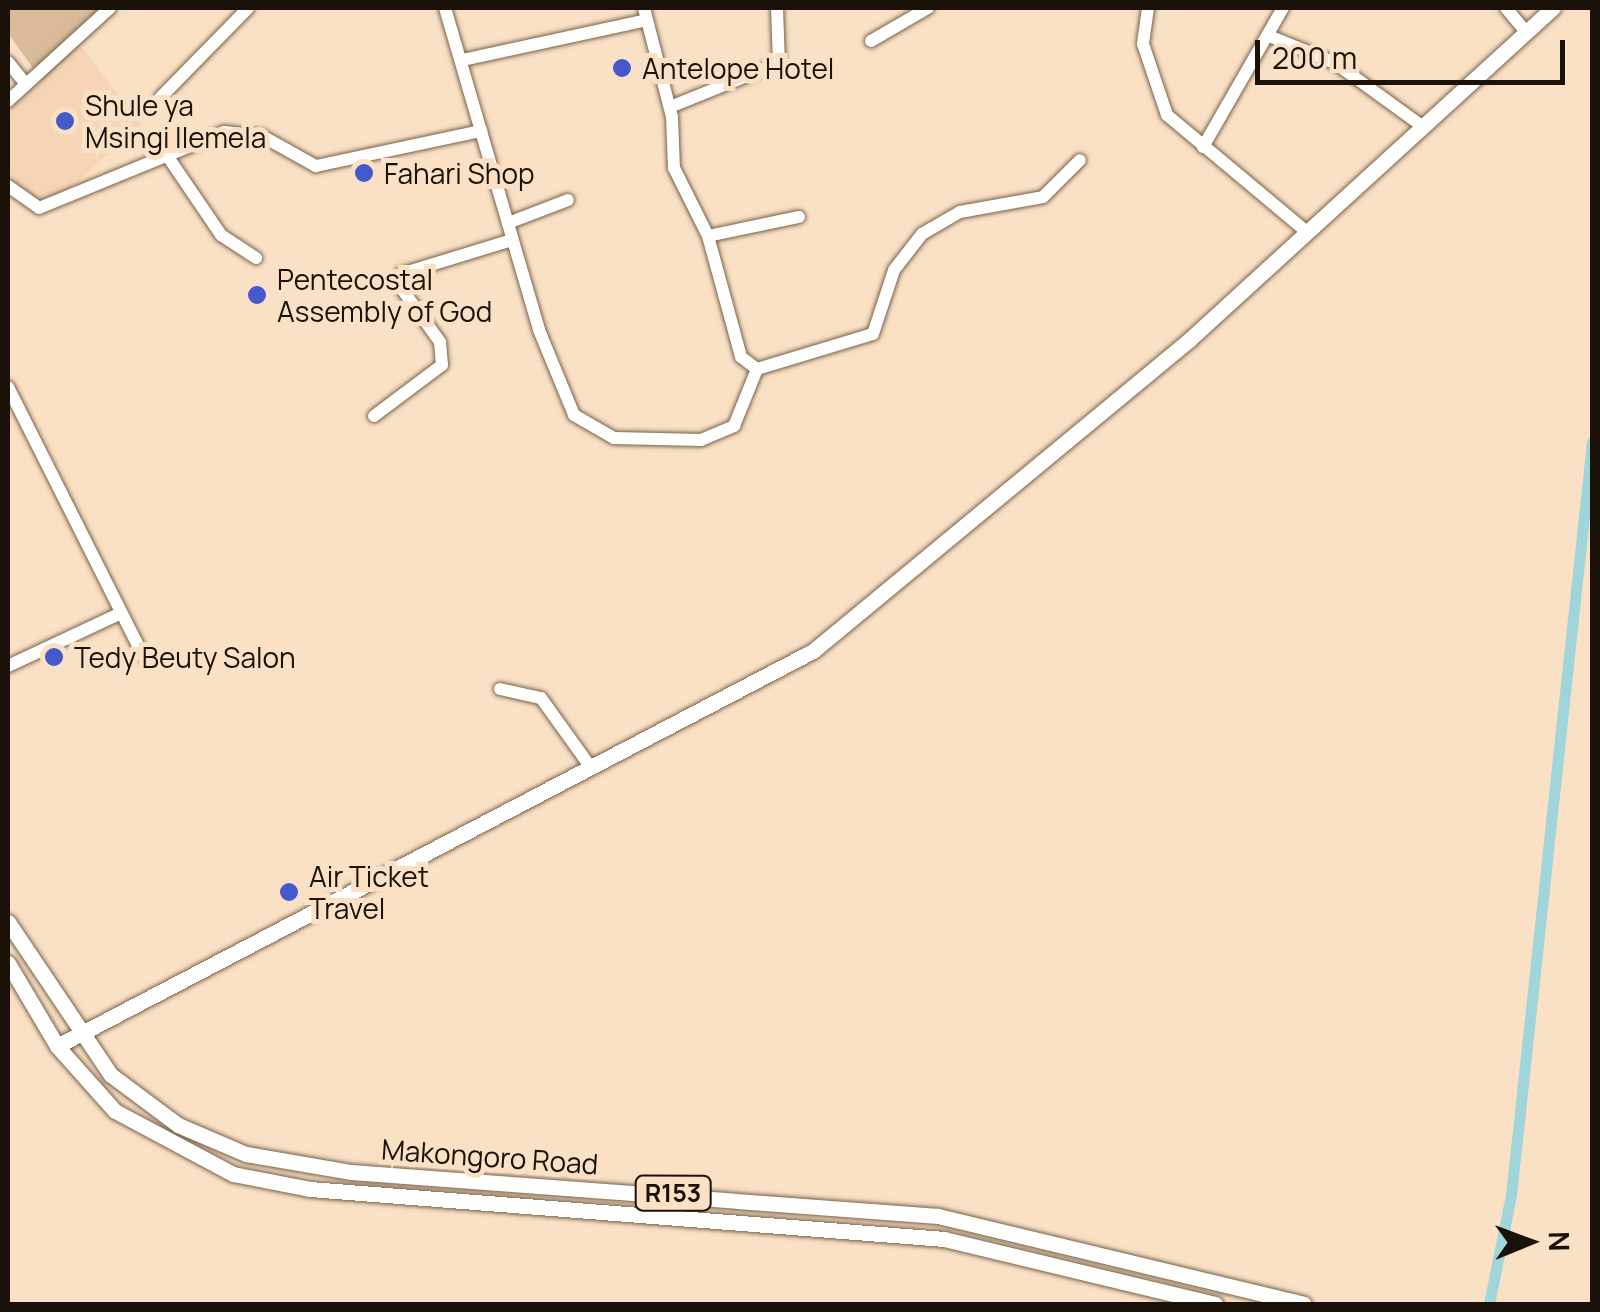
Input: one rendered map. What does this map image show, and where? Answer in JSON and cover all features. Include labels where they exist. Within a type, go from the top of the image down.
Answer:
[{"type":"main road","points":[[56,1046],[592,769],[839,632],[1307,232],[1553,8]]},
{"type":"main road","name":"Makongoro Road","points":[[8,922],[76,1034],[152,1109],[274,1162],[938,1216],[1304,1304]]},
{"type":"main road","name":"Makongoro Road","points":[[8,963],[56,1046],[141,1130],[204,1164],[270,1184],[944,1239],[1215,1304]]},
{"type":"street","points":[[8,101],[110,8]]},
{"type":"street","points":[[160,98],[248,8]]},
{"type":"street","points":[[446,8],[555,380],[574,416],[599,434],[658,444],[720,435],[747,410],[757,369]]},
{"type":"street","points":[[670,106],[779,63],[777,8]]},
{"type":"street","points":[[871,40],[928,8]]},
{"type":"street","points":[[1148,8],[1143,44],[1162,103],[1204,147],[1307,232]]},
{"type":"street","points":[[1204,147],[1284,8]]},
{"type":"street","points":[[1506,8],[1526,32]]},
{"type":"street","points":[[462,60],[645,14],[670,106],[674,168],[708,236],[741,357],[757,369]]},
{"type":"street","points":[[1269,36],[1336,63],[1422,126]]},
{"type":"street","points":[[8,62],[25,83]]},
{"type":"street","points":[[8,186],[39,208],[164,151],[242,132],[302,163],[330,166],[480,131]]},
{"type":"street","points":[[164,151],[221,236],[256,258]]},
{"type":"street","points":[[757,369],[874,334],[894,270],[922,234],[960,212],[1043,197],[1080,160]]},
{"type":"street","points":[[508,223],[568,200]]},
{"type":"street","points":[[708,236],[799,216]]},
{"type":"street","points":[[374,416],[442,365],[440,342],[402,289],[402,274],[512,240]]},
{"type":"street","points":[[8,387],[144,657]]},
{"type":"street","points":[[8,666],[121,612]]},
{"type":"street","points":[[500,688],[541,698],[592,769]]},
{"type":"shaded area","points":[[8,8],[119,8],[42,81],[8,33]]},
{"type":"shaded area","points":[[79,44],[142,125],[40,214],[8,184],[8,106]]},
{"type":"waterway","points":[[1489,1304],[1511,1195],[1592,442]]},
{"type":"place","name":"Antelope Hotel","points":[[622,68]]},
{"type":"place","name":"Shule ya Msingi Ilemela","points":[[65,121]]},
{"type":"place","name":"Fahari Shop","points":[[364,173]]},
{"type":"place","name":"Pentecostal Assembly of God","points":[[257,295]]},
{"type":"place","name":"Tedy Beuty Salon","points":[[54,657]]},
{"type":"place","name":"Air Ticket Travel","points":[[289,892]]}]
